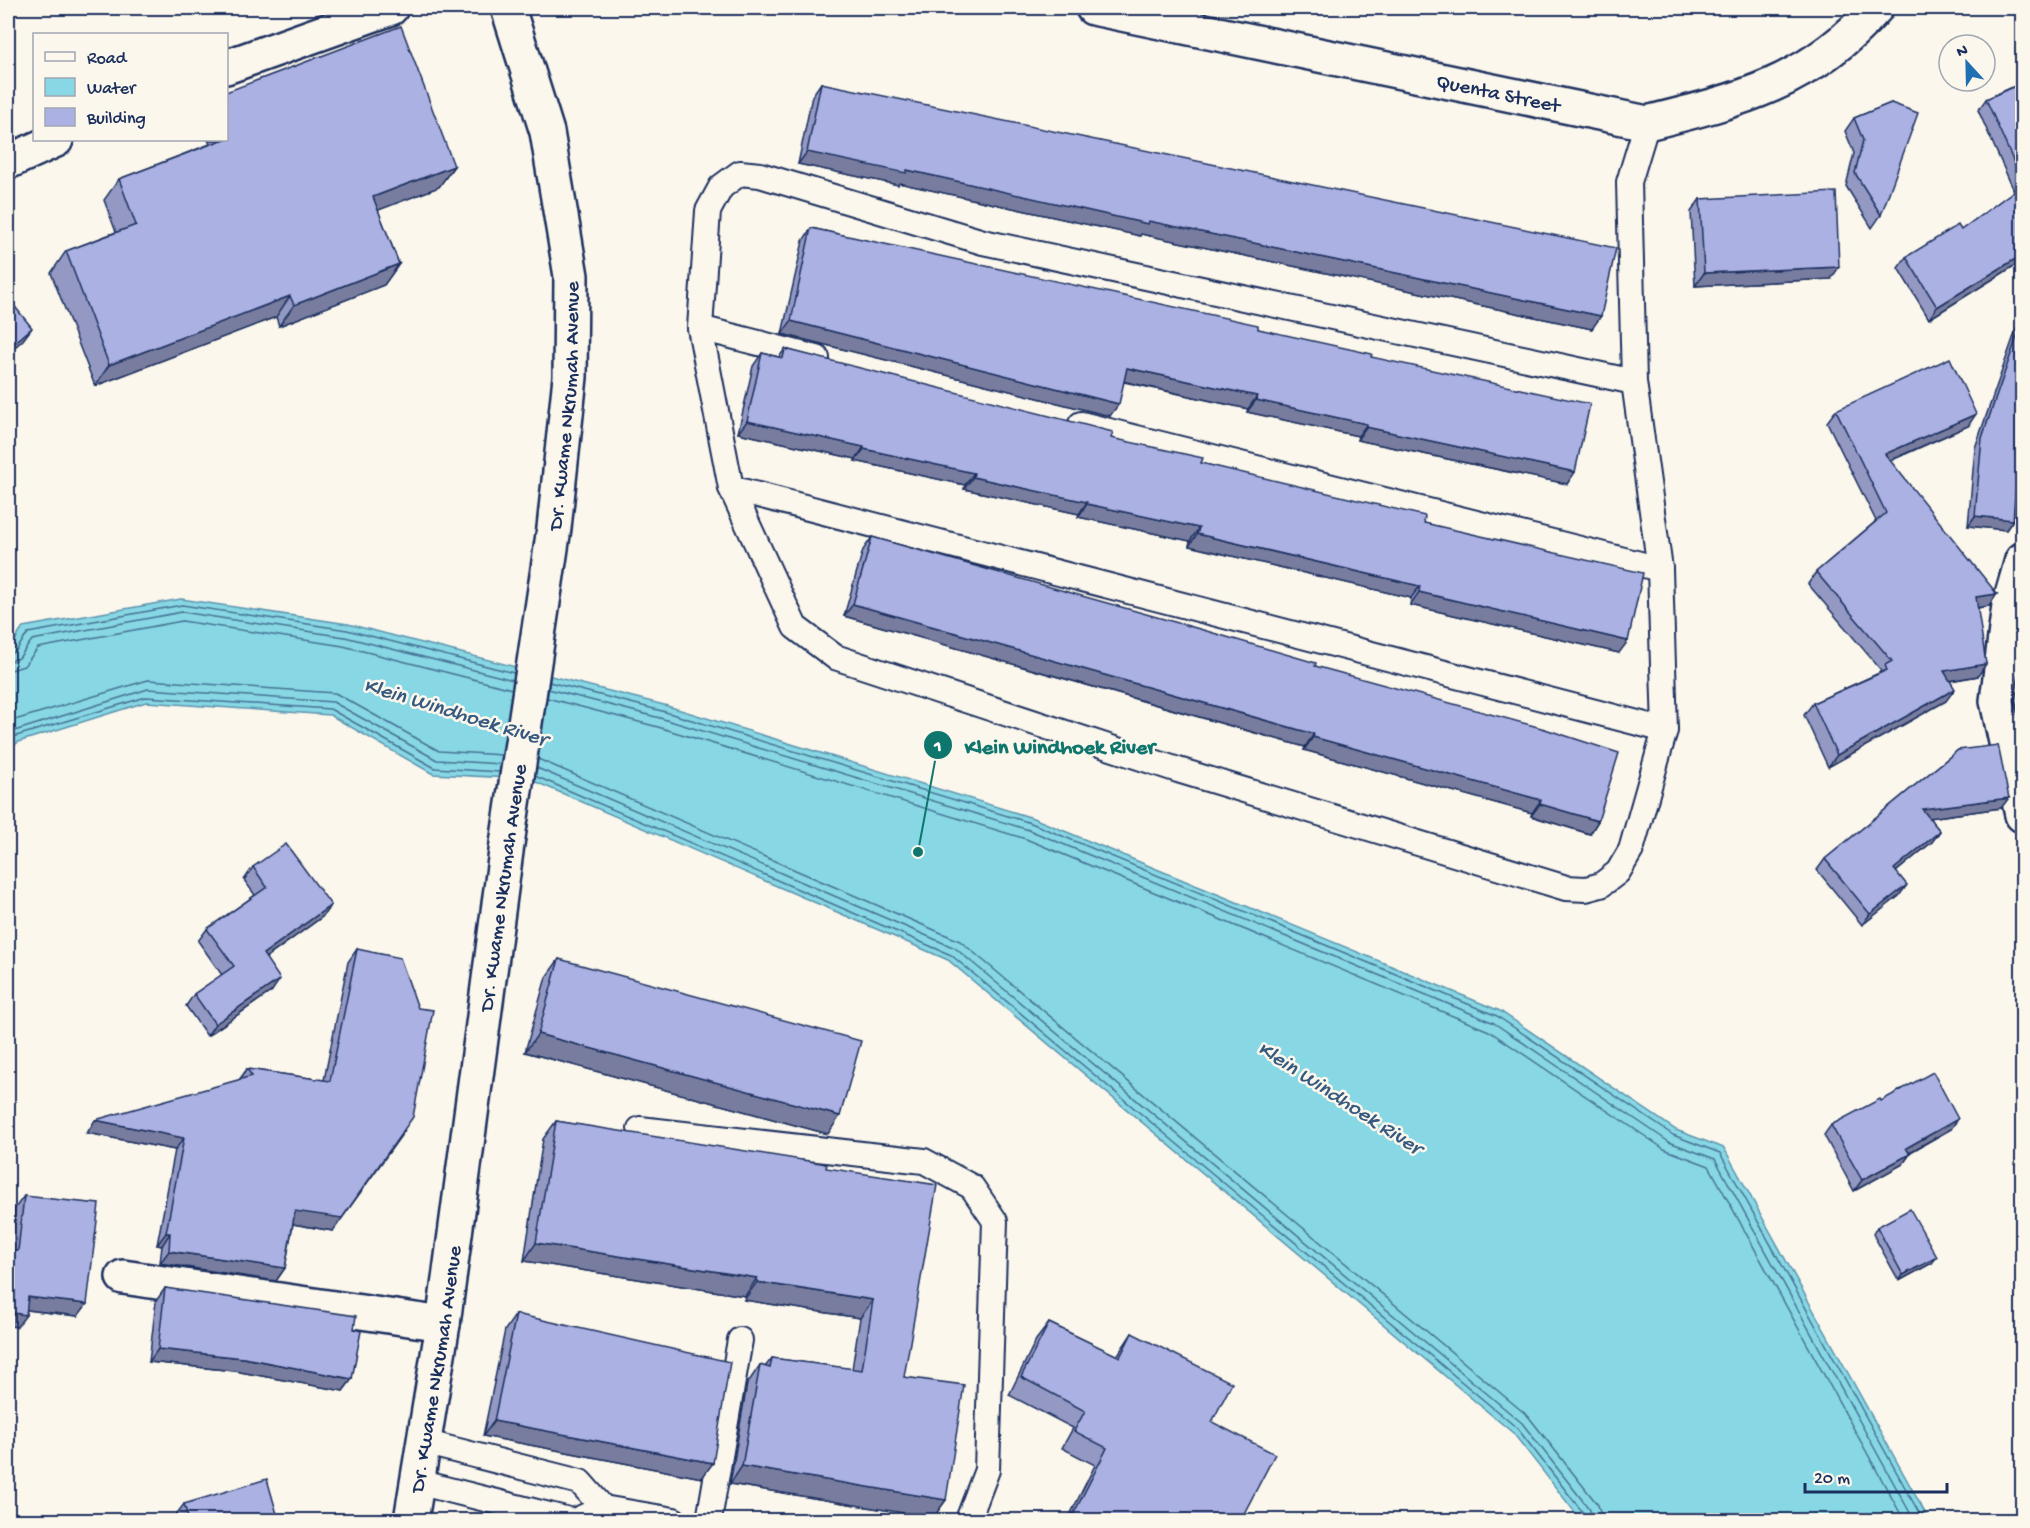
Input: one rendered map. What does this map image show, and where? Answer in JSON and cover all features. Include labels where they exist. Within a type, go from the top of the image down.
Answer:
[{"type":"street","points":[[228,66],[391,8]]},
{"type":"street","name":"Dr. Kwame Nkrumah Avenue","points":[[411,1521],[444,1324],[507,844],[554,528],[570,377],[571,276],[547,132],[508,8]]},
{"type":"street","name":"Quenta Street","points":[[1093,8],[1647,123],[1735,101],[1793,76],[1858,28],[1876,8]]},
{"type":"street","points":[[8,162],[54,141]]},
{"type":"street","points":[[2022,560],[2009,605],[1997,701],[2022,815]]},
{"type":"street","points":[[123,1277],[444,1324]]},
{"type":"lane","points":[[1634,382],[983,242],[760,175],[740,173],[721,187],[708,212],[700,328],[731,488],[795,627],[835,657],[1178,770],[1566,888],[1586,889],[1601,885],[1618,872],[1630,850],[1665,730],[1660,569],[1634,382],[1629,182],[1647,123]]},
{"type":"lane","points":[[700,328],[839,363]]},
{"type":"lane","points":[[1058,418],[1660,569]]},
{"type":"lane","points":[[731,488],[1665,730]]},
{"type":"lane","points":[[640,1129],[924,1161],[972,1187],[995,1221],[987,1470],[968,1521]]},
{"type":"lane","points":[[710,1521],[740,1340]]},
{"type":"lane","points":[[423,1442],[580,1482],[603,1508]]},
{"type":"lane","points":[[417,1482],[569,1521]]},
{"type":"lane","points":[[577,1521],[603,1508],[674,1521]]},
{"type":"water","points":[[181,599],[348,624],[664,705],[1033,818],[1500,1011],[1676,1130],[1724,1148],[1929,1520],[1581,1520],[1513,1433],[948,960],[529,779],[433,774],[330,715],[146,702],[18,742],[8,752],[8,652],[23,627]]},
{"type":"building","points":[[401,26],[454,166],[373,197],[399,264],[294,305],[290,296],[109,365],[66,251],[136,225],[119,179],[219,141],[228,141],[230,136],[228,132],[228,91]]},
{"type":"building","points":[[821,83],[1616,248],[1601,316],[1149,221],[1148,224],[907,170],[906,173],[807,152]]},
{"type":"building","points":[[2022,83],[2022,181],[1986,99]]},
{"type":"building","points":[[1891,103],[1918,113],[1881,215],[1855,173],[1863,140],[1854,118]]},
{"type":"building","points":[[2022,185],[2022,255],[1937,307],[1906,257],[1958,225],[1961,230]]},
{"type":"building","points":[[1836,192],[1839,267],[1704,273],[1700,199]]},
{"type":"building","points":[[811,228],[1258,325],[1258,329],[1372,354],[1371,357],[1590,404],[1575,472],[1366,427],[1367,424],[1256,400],[1257,396],[1127,368],[1119,404],[791,321]]},
{"type":"building","points":[[8,298],[32,328],[8,348]]},
{"type":"building","points":[[2022,322],[2022,426],[2013,520],[1975,516],[1982,438]]},
{"type":"building","points":[[785,349],[1113,432],[1111,438],[1203,458],[1201,463],[1425,516],[1424,523],[1643,573],[1628,641],[1419,592],[1420,586],[1197,534],[1199,528],[1087,504],[1087,502],[973,477],[974,473],[747,421],[762,353],[783,358]]},
{"type":"building","points":[[1950,358],[1976,414],[1885,454],[1997,594],[1976,597],[1986,664],[1944,671],[1955,689],[1837,755],[1813,703],[1887,670],[1885,665],[1892,661],[1816,572],[1886,513],[1836,410]]},
{"type":"building","points":[[872,537],[1203,630],[1316,663],[1315,666],[1545,729],[1619,753],[1598,821],[1540,804],[1541,800],[1313,737],[1314,734],[853,604]]},
{"type":"building","points":[[1998,745],[2009,798],[1922,809],[1940,831],[1894,869],[1907,885],[1870,914],[1825,859],[1958,750]]},
{"type":"building","points":[[286,844],[331,905],[263,954],[280,979],[215,1024],[194,994],[234,966],[207,929],[267,887],[253,867]]},
{"type":"building","points":[[357,949],[400,958],[418,1008],[433,1010],[413,1117],[342,1218],[295,1211],[285,1268],[169,1251],[170,1233],[166,1233],[184,1138],[95,1120],[252,1076],[247,1069],[330,1081]]},
{"type":"building","points":[[559,959],[861,1041],[840,1116],[538,1034]]},
{"type":"building","points":[[1933,1072],[1958,1119],[1906,1148],[1910,1154],[1862,1180],[1831,1125]]},
{"type":"building","points":[[556,1121],[827,1164],[826,1168],[937,1185],[904,1377],[964,1385],[946,1500],[742,1466],[760,1365],[770,1368],[772,1358],[862,1370],[873,1300],[757,1282],[757,1278],[536,1243]]},
{"type":"building","points":[[24,1196],[99,1204],[87,1304],[28,1297],[26,1315],[8,1312],[8,1250],[18,1251]]},
{"type":"building","points":[[1910,1209],[1937,1257],[1903,1275],[1877,1227]]},
{"type":"building","points":[[165,1288],[356,1316],[354,1329],[361,1331],[352,1379],[244,1358],[158,1349]]},
{"type":"building","points":[[516,1314],[730,1362],[713,1463],[494,1421]]},
{"type":"building","points":[[1049,1323],[1120,1357],[1132,1333],[1232,1383],[1212,1422],[1275,1454],[1240,1521],[1070,1521],[1107,1448],[1074,1431],[1085,1411],[1021,1377]]},
{"type":"building","points":[[267,1479],[279,1521],[189,1521],[184,1504]]},
{"type":"place","name":"Klein Windhoek River","points":[[918,852]]}]
